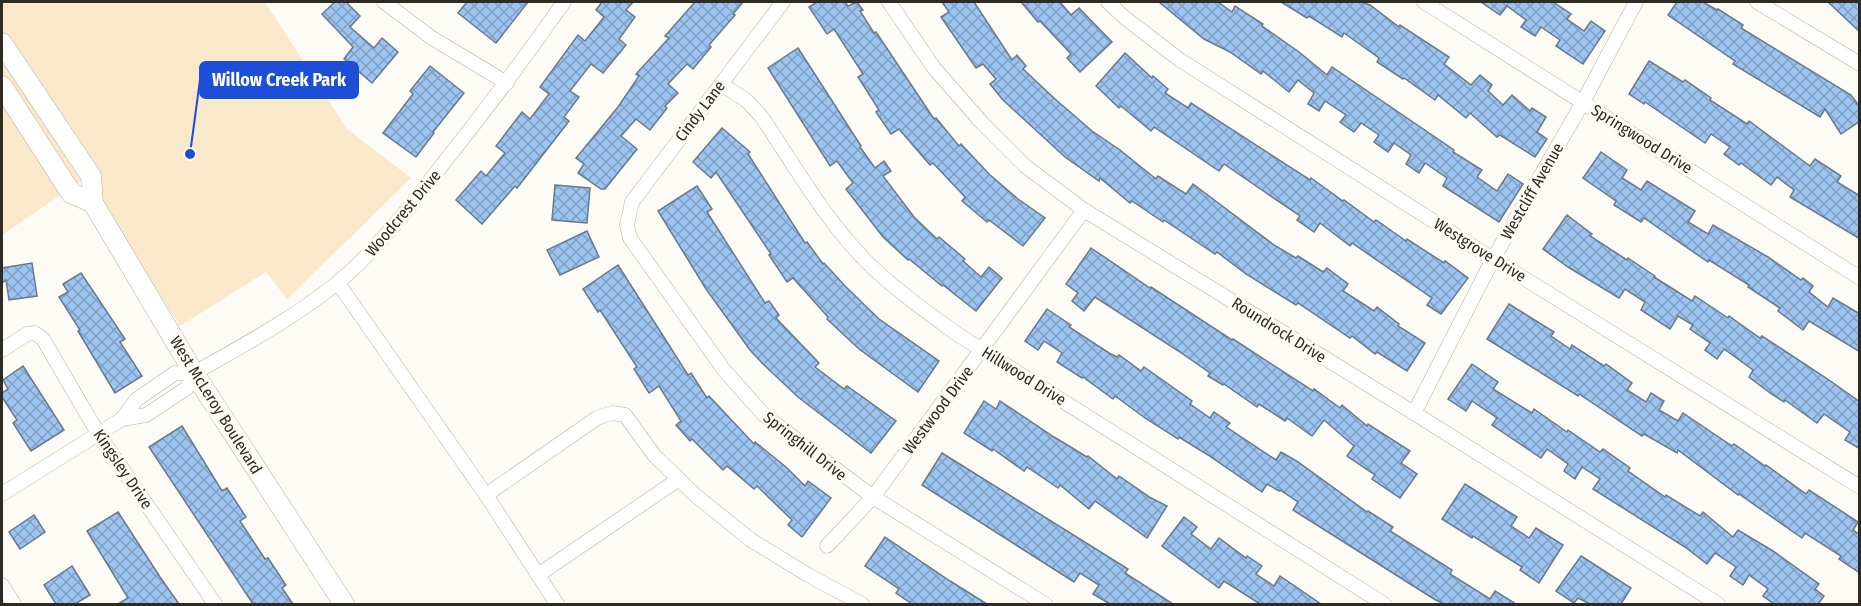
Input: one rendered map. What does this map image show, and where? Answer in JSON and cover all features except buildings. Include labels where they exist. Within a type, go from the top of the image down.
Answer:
[{"type":"main road","name":"West McLeroy Boulevard","points":[[2,43],[91,176],[93,203],[194,373],[344,604]]},
{"type":"main road","name":"West McLeroy Boulevard","points":[[2,86],[71,193],[93,203]]},
{"type":"street","points":[[384,2],[432,38],[507,83]]},
{"type":"street","name":"Woodcrest Drive","points":[[194,373],[294,316],[338,283],[376,247],[507,83],[564,2]]},
{"type":"street","name":"Cindy Lane","points":[[627,225],[632,202],[783,2]]},
{"type":"street","name":"Roundrock Drive","points":[[889,2],[934,68],[983,124],[1025,166],[1084,210],[1718,604]]},
{"type":"street","name":"Westgrove Drive","points":[[1108,2],[1180,60],[1493,259],[1860,487]]},
{"type":"street","name":"Springwood Drive","points":[[1424,2],[1860,278]]},
{"type":"street","name":"Westcliff Avenue","points":[[1414,413],[1493,259],[1583,102],[1636,2]]},
{"type":"street","points":[[1757,2],[1860,64]]},
{"type":"street","name":"Hillwood Drive","points":[[720,84],[746,100],[761,116],[832,222],[870,265],[918,305],[957,334],[1384,604]]},
{"type":"street","name":"Westwood Drive","points":[[827,546],[873,497],[1084,210]]},
{"type":"street","name":"Springhill Drive","points":[[627,225],[630,238],[673,300],[724,370],[764,415],[873,497],[1045,604]]},
{"type":"street","points":[[338,283],[486,495],[557,604]]},
{"type":"street","name":"Kingsley Drive","points":[[2,350],[27,334],[35,333],[43,339],[99,435],[215,604]]},
{"type":"street","points":[[2,494],[122,420],[146,415],[187,388],[194,373],[175,373],[136,400],[122,420]]},
{"type":"street","points":[[486,495],[597,418],[612,413],[625,415],[654,455],[751,540],[808,575],[862,604]]},
{"type":"street","points":[[538,575],[679,479]]},
{"type":"street","points":[[2,585],[14,604]]},
{"type":"shaded area","points":[[2,2],[265,2],[347,129],[411,178],[287,299],[266,272],[180,326],[84,179],[2,235]]},
{"type":"place","name":"Willow Creek Park","points":[[190,154]]}]
